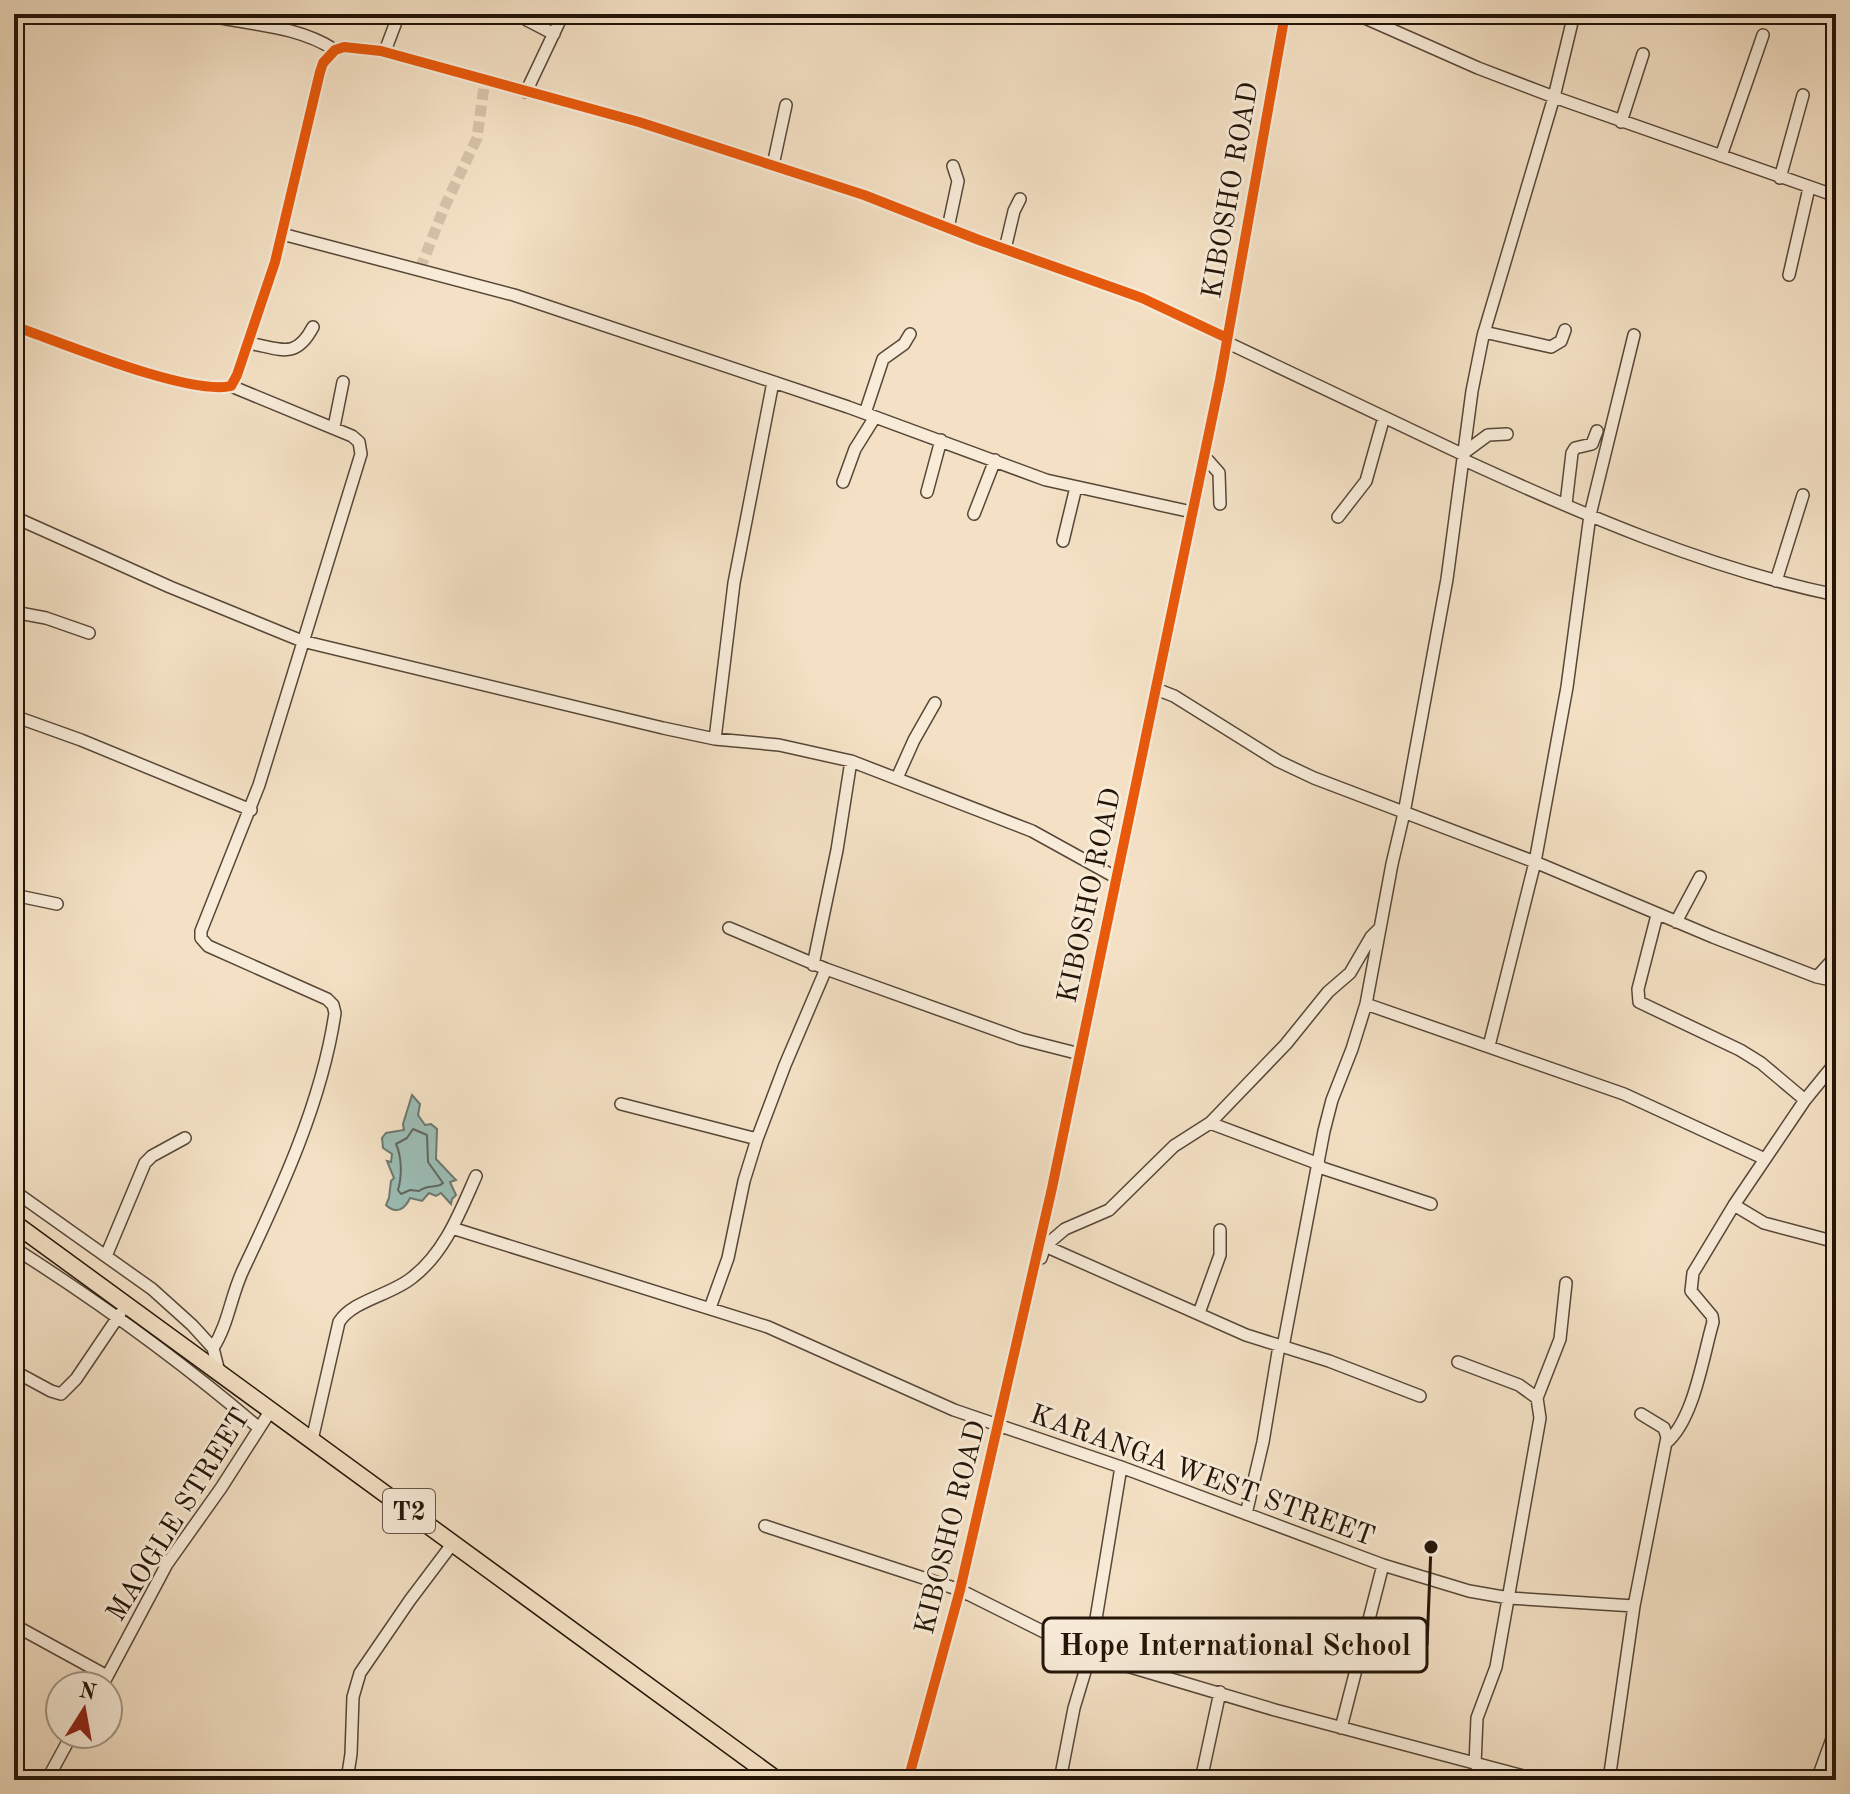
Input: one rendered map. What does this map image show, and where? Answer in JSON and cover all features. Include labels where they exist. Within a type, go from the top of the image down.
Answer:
[{"type":"highway","name":"T2","points":[[14,1223],[122,1311],[219,1372],[777,1780]]},
{"type":"street","points":[[201,14],[285,29],[335,50]]},
{"type":"street","points":[[385,51],[399,14]]},
{"type":"street","points":[[521,14],[554,34]]},
{"type":"street","points":[[526,92],[563,14]]},
{"type":"street","name":"KIBOSHO ROAD","points":[[908,1780],[960,1590],[1080,1054],[1227,340],[1285,14]]},
{"type":"street","points":[[1356,14],[1478,68],[1554,97],[1836,196]]},
{"type":"street","points":[[1246,1514],[1332,1100],[1366,1004],[1447,579],[1472,391],[1484,332],[1554,97],[1574,14]]},
{"type":"street","points":[[14,25],[14,42]]},
{"type":"street","points":[[1721,156],[1763,35]]},
{"type":"street","points":[[231,386],[248,343],[282,234],[323,63],[335,50],[344,47],[385,51],[639,122],[773,165],[864,195],[1142,298],[1590,515],[1708,561],[1836,595]]},
{"type":"street","points":[[1621,122],[1643,54]]},
{"type":"street","points":[[14,69],[14,146]]},
{"type":"street","points":[[1780,178],[1803,95]]},
{"type":"street","points":[[773,165],[786,105]]},
{"type":"street","points":[[948,228],[958,181],[953,166]]},
{"type":"street","points":[[1789,275],[1809,188]]},
{"type":"street","points":[[1005,249],[1020,199]]},
{"type":"street","points":[[282,234],[514,295],[870,415],[1030,475],[1192,512]]},
{"type":"street","points":[[14,326],[163,377],[197,385],[231,386],[334,427],[359,442],[361,454],[251,810],[201,931],[201,938],[218,952],[327,999],[335,1013],[312,1103],[289,1170],[238,1283],[221,1335],[213,1348]]},
{"type":"street","points":[[248,343],[283,350],[294,349],[301,346],[313,327]]},
{"type":"street","points":[[1484,332],[1551,347],[1561,341],[1565,330]]},
{"type":"street","points":[[843,482],[870,415],[883,359],[904,344],[910,334]]},
{"type":"street","points":[[1489,1046],[1535,862],[1567,687],[1590,515],[1634,335]]},
{"type":"street","points":[[334,427],[343,382]]},
{"type":"street","points":[[715,739],[734,583],[773,382]]},
{"type":"street","points":[[1338,517],[1366,481],[1384,417]]},
{"type":"street","points":[[1566,504],[1572,453],[1575,448],[1592,444],[1597,431]]},
{"type":"street","points":[[1464,456],[1488,435],[1507,434]]},
{"type":"street","points":[[927,492],[941,440]]},
{"type":"street","points":[[1204,456],[1219,473],[1220,504]]},
{"type":"street","points":[[974,514],[995,460]]},
{"type":"street","points":[[1063,541],[1076,487]]},
{"type":"street","points":[[1776,581],[1803,495]]},
{"type":"street","points":[[14,517],[170,587],[302,641],[715,739],[779,745],[851,761],[1032,831],[1117,878]]},
{"type":"street","points":[[14,612],[46,618],[89,633]]},
{"type":"street","points":[[1156,689],[1174,696],[1278,761],[1314,778],[1535,862],[1657,915],[1817,977],[1836,981]]},
{"type":"street","points":[[897,778],[935,703]]},
{"type":"street","points":[[14,716],[251,810]]},
{"type":"street","points":[[813,965],[837,850],[851,761]]},
{"type":"street","points":[[1676,922],[1700,877]]},
{"type":"street","points":[[14,895],[57,904]]},
{"type":"street","points":[[1657,915],[1638,989],[1639,1002],[1740,1050],[1761,1063],[1805,1100]]},
{"type":"street","points":[[729,928],[813,965],[1021,1039],[1080,1054]]},
{"type":"street","points":[[1021,1319],[1045,1246],[1065,1229],[1109,1210],[1174,1146],[1210,1123],[1286,1044],[1328,992],[1350,973],[1371,937],[1381,928]]},
{"type":"street","points":[[1817,977],[1836,956]]},
{"type":"street","points":[[710,1308],[728,1258],[744,1181],[757,1139],[826,969]]},
{"type":"street","points":[[1366,1004],[1624,1094],[1765,1159]]},
{"type":"street","points":[[1666,1443],[1680,1430],[1713,1322],[1712,1316],[1691,1291],[1693,1273],[1765,1159],[1805,1100],[1836,1062]]},
{"type":"street","points":[[621,1104],[757,1139]]},
{"type":"street","points":[[1210,1123],[1319,1166],[1431,1204]]},
{"type":"street","points":[[106,1256],[145,1163],[185,1138]]},
{"type":"street","points":[[312,1440],[335,1333],[343,1315],[415,1276],[432,1258],[452,1228],[476,1176]]},
{"type":"street","points":[[14,1191],[152,1289],[213,1348],[219,1372]]},
{"type":"street","points":[[1734,1205],[1764,1223],[1836,1242]]},
{"type":"street","name":"KARANGA WEST STREET","points":[[452,1228],[768,1327],[915,1394],[1383,1565],[1469,1591],[1509,1598],[1634,1606]]},
{"type":"street","points":[[1199,1313],[1220,1255],[1220,1230]]},
{"type":"street","points":[[1045,1246],[1246,1335],[1420,1396]]},
{"type":"street","points":[[14,1248],[122,1311],[259,1428]]},
{"type":"street","points":[[1475,1764],[1477,1718],[1496,1667],[1525,1493],[1537,1443],[1540,1418],[1537,1398],[1560,1339],[1566,1283]]},
{"type":"street","points":[[14,1371],[51,1391],[61,1394],[68,1391],[122,1311]]},
{"type":"street","points":[[1458,1362],[1519,1385],[1537,1398]]},
{"type":"street","name":"MAOGLE STREET","points":[[111,1670],[167,1564],[271,1410]]},
{"type":"street","points":[[1609,1780],[1634,1606],[1666,1443],[1664,1428],[1641,1414]]},
{"type":"street","points":[[1060,1780],[1074,1708],[1090,1655],[1121,1467]]},
{"type":"street","points":[[765,1526],[960,1590],[1090,1655],[1341,1728],[1538,1780]]},
{"type":"street","points":[[347,1780],[353,1697],[360,1673],[453,1543]]},
{"type":"street","points":[[1341,1728],[1383,1565]]},
{"type":"street","points":[[14,1625],[87,1670]]},
{"type":"street","points":[[1201,1780],[1220,1692]]},
{"type":"street","points":[[1817,1780],[1836,1728]]},
{"type":"street","points":[[47,1780],[63,1750]]},
{"type":"street","points":[[1476,1780],[1500,1771]]},
{"type":"water","points":[[412,1095],[420,1104],[418,1115],[425,1125],[431,1124],[437,1129],[436,1159],[456,1180],[450,1182],[456,1195],[451,1204],[441,1193],[436,1196],[429,1193],[422,1201],[410,1198],[403,1208],[393,1210],[386,1205],[394,1178],[387,1161],[391,1162],[392,1154],[383,1148],[382,1138],[386,1133],[404,1130]]},
{"type":"tunnel","points":[[420,269],[477,138],[485,79]]},
{"type":"cycle path","points":[[908,1780],[960,1590],[1052,1188],[1220,380],[1285,14]]},
{"type":"cycle path","points":[[14,326],[156,376],[212,387],[231,386],[275,262],[320,72],[323,63],[335,50],[344,47],[381,51],[639,122],[864,195],[1142,298],[1227,338]]},
{"type":"place","name":"Hope International School","points":[[1431,1547]]}]
